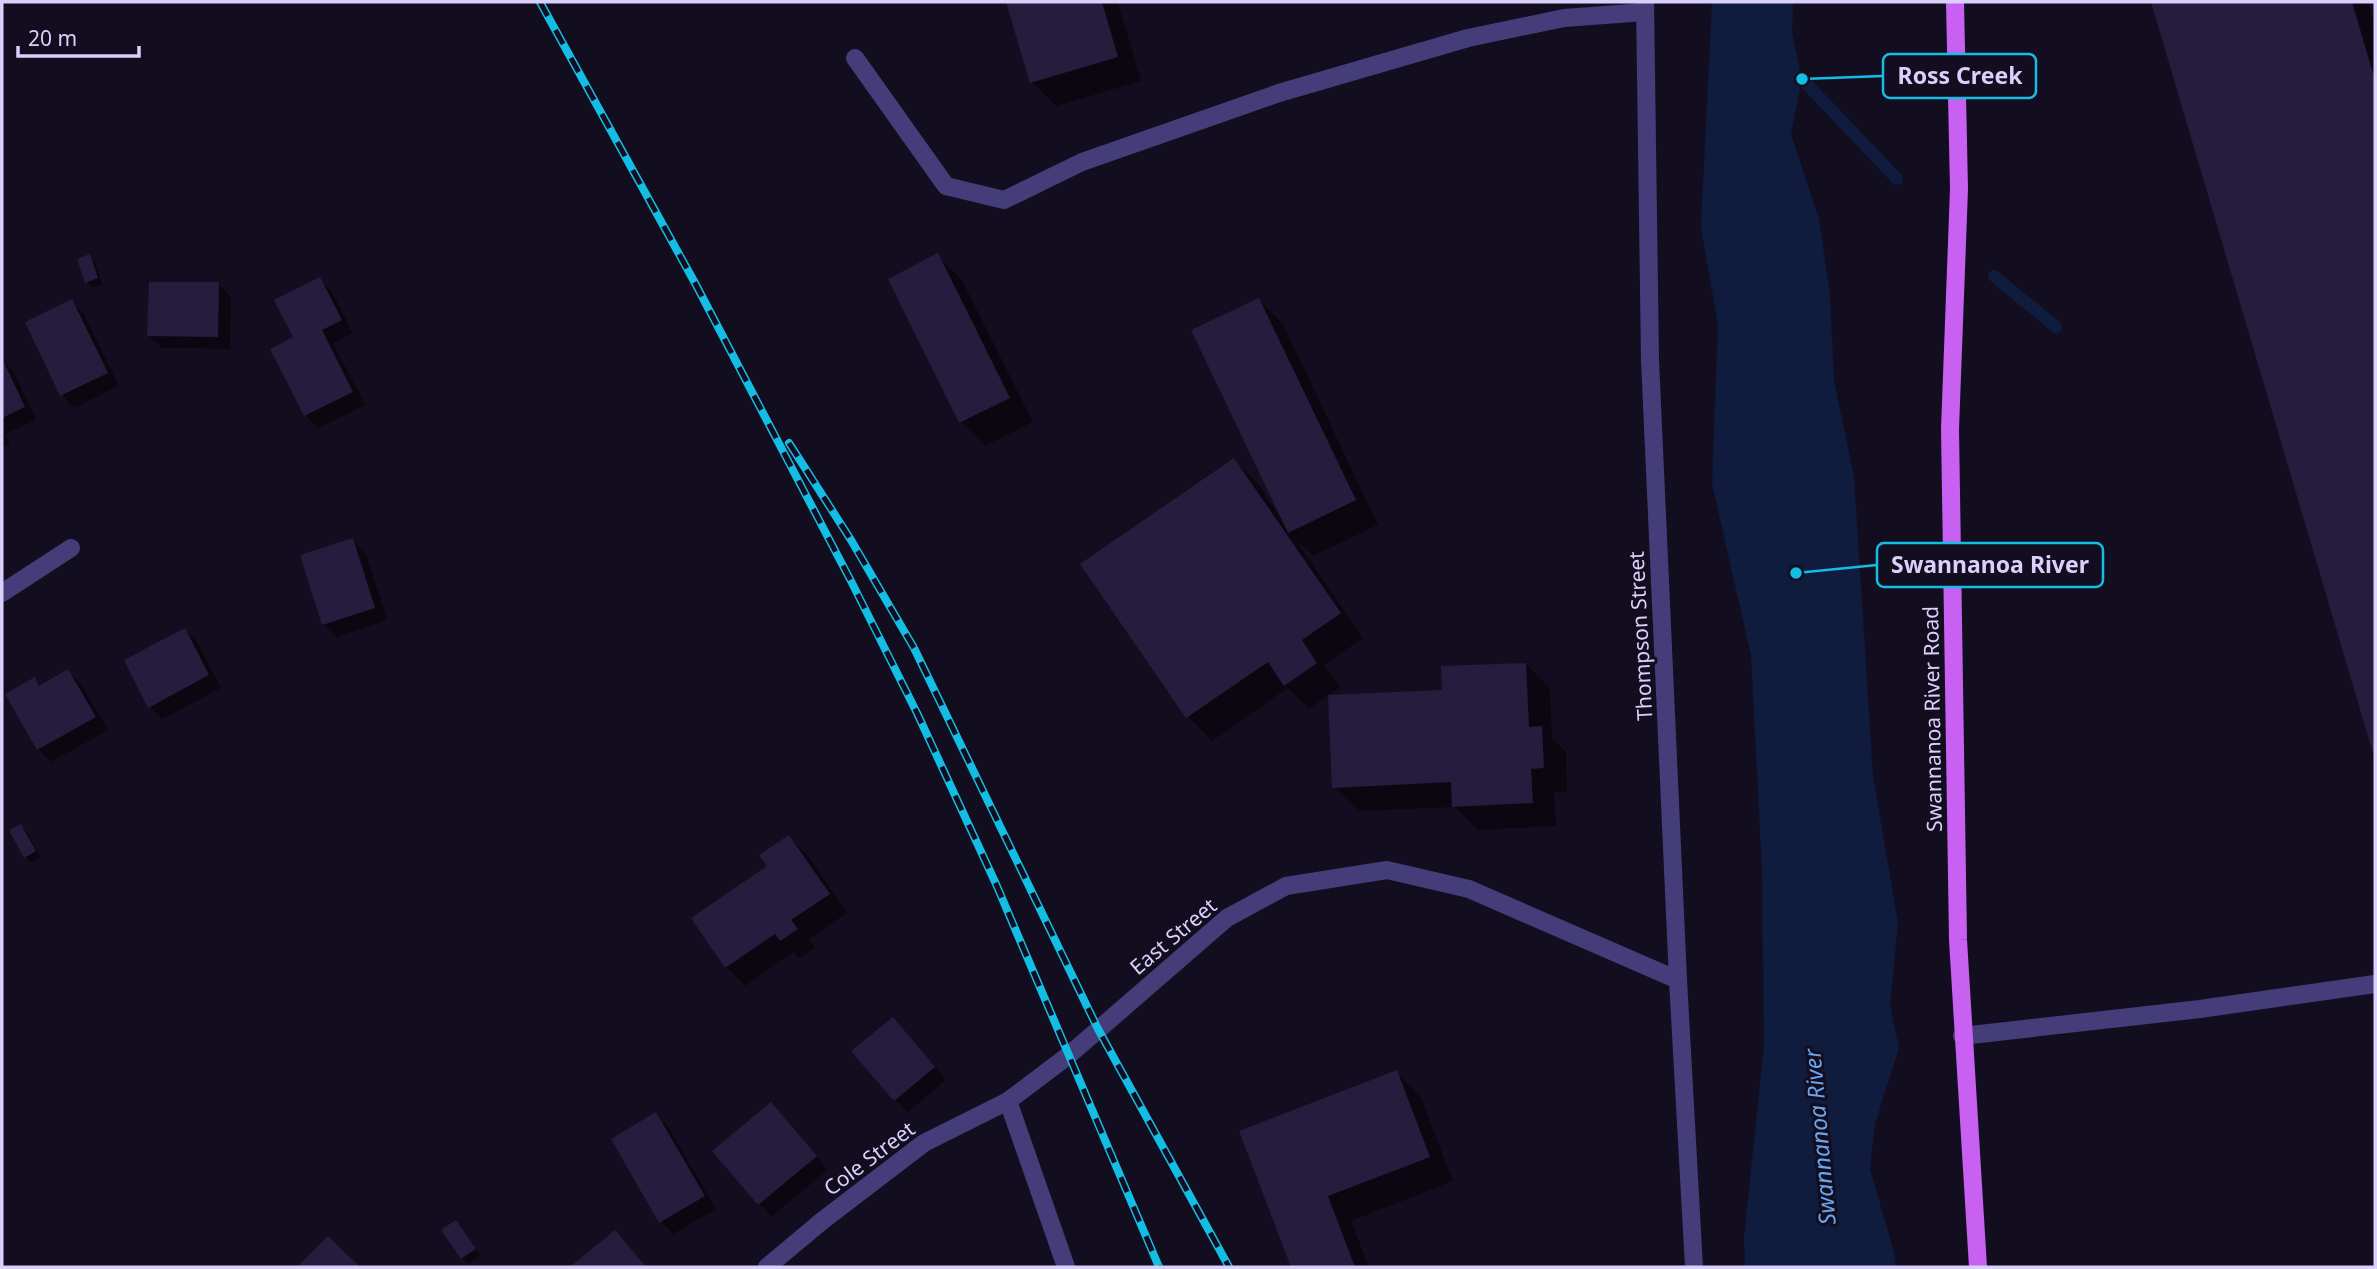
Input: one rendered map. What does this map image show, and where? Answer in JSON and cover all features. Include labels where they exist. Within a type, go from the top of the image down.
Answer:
[{"type":"main road","name":"Swannanoa River Road","points":[[1955,2],[1959,189],[1950,429],[1958,940],[1978,1267]]},
{"type":"street","points":[[855,58],[946,187],[1004,200],[1082,162],[1279,93],[1468,38],[1564,18],[1645,7]]},
{"type":"street","name":"Thompson Street","points":[[1645,7],[1650,360],[1694,1267]]},
{"type":"street","points":[[2,593],[71,548]]},
{"type":"street","name":"East Street","points":[[1008,1101],[1069,1055],[1227,918],[1286,886],[1387,870],[1469,889],[1678,980]]},
{"type":"street","points":[[1962,1036],[2200,1009],[2375,984]]},
{"type":"street","points":[[1008,1101],[1066,1267]]},
{"type":"street","name":"Cole Street","points":[[767,1267],[924,1143],[1008,1101]]},
{"type":"water","points":[[1712,2],[1793,2],[1792,33],[1802,79],[1791,134],[1819,219],[1830,295],[1834,381],[1854,476],[1873,776],[1898,923],[1890,1005],[1899,1048],[1875,1124],[1870,1169],[1896,1267],[1745,1267],[1744,1237],[1764,1045],[1762,870],[1751,655],[1712,484],[1718,325],[1701,227]]},
{"type":"building","points":[[1006,2],[1102,2],[1118,57],[1030,83]]},
{"type":"building","points":[[2151,2],[2352,2],[2375,80],[2375,760]]},
{"type":"building","points":[[938,253],[1010,398],[959,423],[888,279]]},
{"type":"building","points":[[90,254],[98,278],[85,283],[77,259]]},
{"type":"building","points":[[320,277],[342,320],[322,330],[353,392],[304,416],[270,349],[293,337],[274,300]]},
{"type":"building","points":[[149,282],[219,282],[218,337],[147,336]]},
{"type":"building","points":[[1259,298],[1356,500],[1288,533],[1191,330]]},
{"type":"building","points":[[72,299],[108,373],[60,396],[25,322]]},
{"type":"building","points":[[2,358],[25,407],[2,418]]},
{"type":"building","points":[[1234,458],[1341,613],[1302,640],[1317,663],[1284,686],[1268,662],[1186,718],[1080,564]]},
{"type":"building","points":[[353,538],[375,608],[322,625],[300,555]]},
{"type":"building","points":[[185,628],[209,675],[148,708],[124,660]]},
{"type":"building","points":[[1526,663],[1529,727],[1542,726],[1544,768],[1531,769],[1533,803],[1452,807],[1451,782],[1332,788],[1328,695],[1442,690],[1441,666]]},
{"type":"building","points":[[68,669],[96,717],[37,750],[5,694],[35,677],[39,686]]},
{"type":"building","points":[[21,824],[36,851],[24,858],[9,830]]},
{"type":"building","points":[[789,835],[830,894],[791,920],[798,929],[780,941],[775,934],[725,968],[691,918],[767,866],[759,855]]},
{"type":"building","points":[[893,1017],[935,1067],[894,1101],[851,1051]]},
{"type":"building","points":[[1397,1070],[1430,1157],[1328,1196],[1355,1267],[1291,1267],[1239,1131]]},
{"type":"building","points":[[771,1102],[817,1156],[758,1205],[712,1151]]},
{"type":"building","points":[[656,1112],[705,1196],[659,1223],[611,1139]]},
{"type":"building","points":[[456,1220],[476,1249],[461,1259],[441,1230]]},
{"type":"building","points":[[615,1230],[646,1267],[570,1267]]},
{"type":"building","points":[[328,1236],[360,1267],[297,1267]]},
{"type":"waterway","points":[[1787,78],[1802,79],[1897,179]]},
{"type":"waterway","points":[[1994,276],[2056,327]]},
{"type":"railway","points":[[540,2],[695,283],[917,713],[996,884],[1159,1267]]},
{"type":"railway","points":[[789,443],[851,540],[914,648],[1098,1029],[1229,1267]]},
{"type":"place","name":"Ross Creek","points":[[1802,79]]},
{"type":"place","name":"Swannanoa River","points":[[1796,573]]}]
